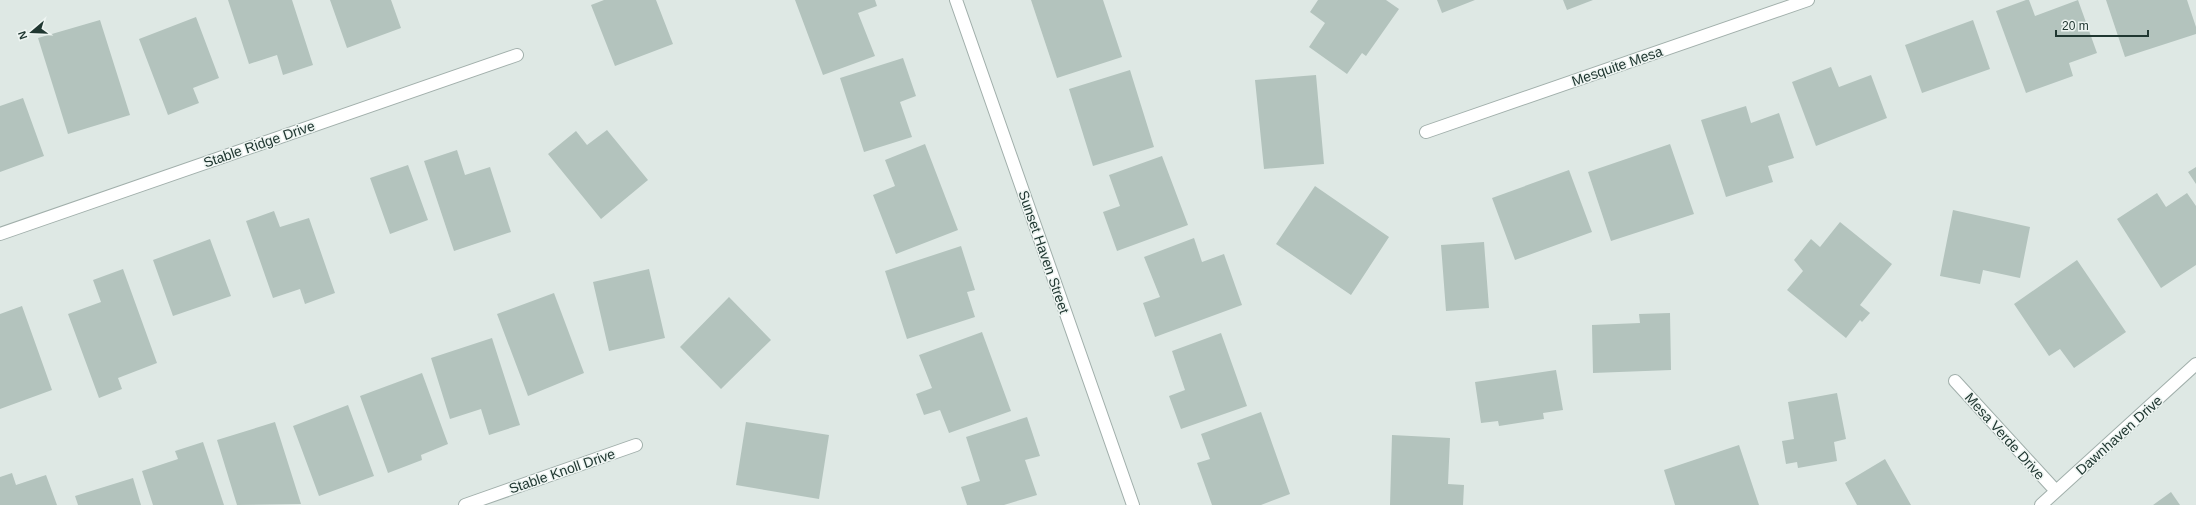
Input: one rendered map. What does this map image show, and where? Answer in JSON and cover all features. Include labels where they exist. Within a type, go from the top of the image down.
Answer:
[{"type":"street","name":"Sunset Haven Street","points":[[956,0],[1133,505]]},
{"type":"street","name":"Mesquite Mesa","points":[[1426,132],[1808,0]]},
{"type":"street","name":"Stable Ridge Drive","points":[[0,234],[517,55]]},
{"type":"street","name":"Dawnhaven Drive","points":[[2041,505],[2196,364]]},
{"type":"street","name":"Mesa Verde Drive","points":[[1955,381],[2056,491]]},
{"type":"street","name":"Stable Knoll Drive","points":[[465,505],[636,445]]},
{"type":"building","points":[[228,0],[292,0],[313,65],[283,75],[277,55],[249,64]]},
{"type":"building","points":[[330,0],[391,0],[401,28],[347,48]]},
{"type":"building","points":[[604,0],[656,0],[673,44],[615,66],[591,5]]},
{"type":"building","points":[[795,0],[875,0],[877,6],[858,13],[875,56],[823,75]]},
{"type":"building","points":[[1031,0],[1103,0],[1122,57],[1057,78]]},
{"type":"building","points":[[1318,0],[1386,0],[1399,9],[1366,56],[1362,53],[1347,74],[1309,47],[1325,23],[1310,12]]},
{"type":"building","points":[[1437,0],[1475,0],[1442,13]]},
{"type":"building","points":[[1563,0],[1593,0],[1567,10]]},
{"type":"building","points":[[2029,0],[2035,16],[2078,0],[2097,53],[2069,63],[2073,76],[2026,93],[1996,11]]},
{"type":"building","points":[[2106,0],[2187,0],[2196,27],[2196,34],[2125,57]]},
{"type":"building","points":[[196,17],[219,78],[193,88],[199,103],[168,115],[139,39]]},
{"type":"building","points":[[100,20],[130,115],[68,134],[38,38]]},
{"type":"building","points":[[1973,20],[1990,69],[1922,93],[1905,45]]},
{"type":"building","points":[[903,58],[916,96],[900,102],[912,137],[864,152],[840,78]]},
{"type":"building","points":[[1831,67],[1839,87],[1871,75],[1887,118],[1816,146],[1792,82]]},
{"type":"building","points":[[1130,70],[1154,147],[1093,166],[1069,89]]},
{"type":"building","points":[[1316,75],[1324,164],[1264,169],[1255,80]]},
{"type":"building","points":[[23,98],[44,156],[0,172],[0,106]]},
{"type":"building","points":[[1746,106],[1751,123],[1779,113],[1794,158],[1768,166],[1773,182],[1726,197],[1701,120]]},
{"type":"building","points":[[607,130],[648,180],[601,219],[548,154],[576,131],[587,145]]},
{"type":"building","points":[[925,144],[958,230],[896,254],[873,195],[895,186],[885,160]]},
{"type":"building","points":[[1670,144],[1694,214],[1611,241],[1588,172]]},
{"type":"building","points":[[457,150],[465,175],[490,167],[511,232],[454,251],[424,161]]},
{"type":"building","points":[[1162,156],[1188,225],[1117,251],[1103,212],[1120,206],[1109,175]]},
{"type":"building","points":[[408,165],[428,220],[390,234],[370,178]]},
{"type":"building","points":[[2196,167],[2196,184],[2188,172]]},
{"type":"building","points":[[1569,170],[1592,232],[1515,260],[1492,198]]},
{"type":"building","points":[[1315,186],[1389,237],[1351,295],[1276,244]]},
{"type":"building","points":[[2157,193],[2166,207],[2187,193],[2196,206],[2196,265],[2161,288],[2117,219]]},
{"type":"building","points":[[1953,210],[2030,227],[2020,278],[1983,270],[1980,284],[1940,276]]},
{"type":"building","points":[[274,211],[280,227],[309,218],[335,293],[305,304],[300,289],[273,298],[246,221]]},
{"type":"building","points":[[1840,222],[1892,264],[1860,305],[1870,313],[1862,322],[1860,320],[1846,338],[1787,290],[1803,271],[1794,260],[1811,239],[1820,247]]},
{"type":"building","points":[[1194,238],[1202,262],[1224,254],[1242,305],[1155,337],[1143,303],[1160,297],[1144,257]]},
{"type":"building","points":[[210,239],[231,296],[173,316],[153,260]]},
{"type":"building","points":[[1484,242],[1489,308],[1446,311],[1441,245]]},
{"type":"building","points":[[961,246],[975,290],[967,292],[975,317],[907,339],[885,271]]},
{"type":"building","points":[[2077,260],[2126,332],[2074,368],[2060,349],[2049,356],[2014,304]]},
{"type":"building","points":[[123,269],[157,363],[118,378],[122,389],[99,398],[68,314],[101,302],[93,280]]},
{"type":"building","points":[[649,269],[665,338],[609,351],[593,282]]},
{"type":"building","points":[[554,293],[584,373],[528,396],[497,314]]},
{"type":"building","points":[[729,297],[771,340],[721,389],[680,347]]},
{"type":"building","points":[[22,306],[52,390],[0,409],[0,314]]},
{"type":"building","points":[[1670,313],[1671,370],[1593,373],[1592,325],[1640,323],[1639,314]]},
{"type":"building","points":[[982,332],[1011,411],[949,433],[940,410],[924,415],[916,394],[932,388],[919,355]]},
{"type":"building","points":[[1221,333],[1247,406],[1181,429],[1169,396],[1185,390],[1172,351]]},
{"type":"building","points":[[492,338],[520,425],[489,435],[481,409],[450,419],[431,358]]},
{"type":"building","points":[[1556,370],[1563,410],[1543,413],[1544,419],[1499,426],[1498,421],[1481,423],[1475,382]]},
{"type":"building","points":[[422,373],[448,444],[421,455],[422,460],[388,473],[360,396]]},
{"type":"building","points":[[1837,393],[1846,439],[1834,442],[1837,461],[1798,468],[1797,462],[1786,464],[1782,441],[1794,439],[1788,402]]},
{"type":"building","points":[[348,405],[374,476],[319,496],[293,426]]},
{"type":"building","points":[[1261,412],[1290,494],[1261,505],[1212,505],[1197,463],[1210,459],[1201,434]]},
{"type":"building","points":[[1027,417],[1040,456],[1025,460],[1037,495],[1004,505],[967,505],[961,487],[980,481],[966,437]]},
{"type":"building","points":[[275,422],[301,504],[237,505],[217,440]]},
{"type":"building","points":[[746,422],[829,435],[819,499],[736,485]]},
{"type":"building","points":[[1392,435],[1450,438],[1448,484],[1464,485],[1463,505],[1390,505]]},
{"type":"building","points":[[203,442],[224,505],[153,505],[142,471],[178,459],[175,451]]},
{"type":"building","points":[[1739,445],[1759,505],[1675,505],[1664,470]]},
{"type":"building","points":[[1885,459],[1911,505],[1857,505],[1845,483]]},
{"type":"building","points":[[12,473],[16,485],[46,475],[57,505],[0,505],[0,477]]},
{"type":"building","points":[[133,478],[141,505],[78,505],[75,496]]},
{"type":"building","points":[[2171,492],[2180,505],[2153,505]]}]
